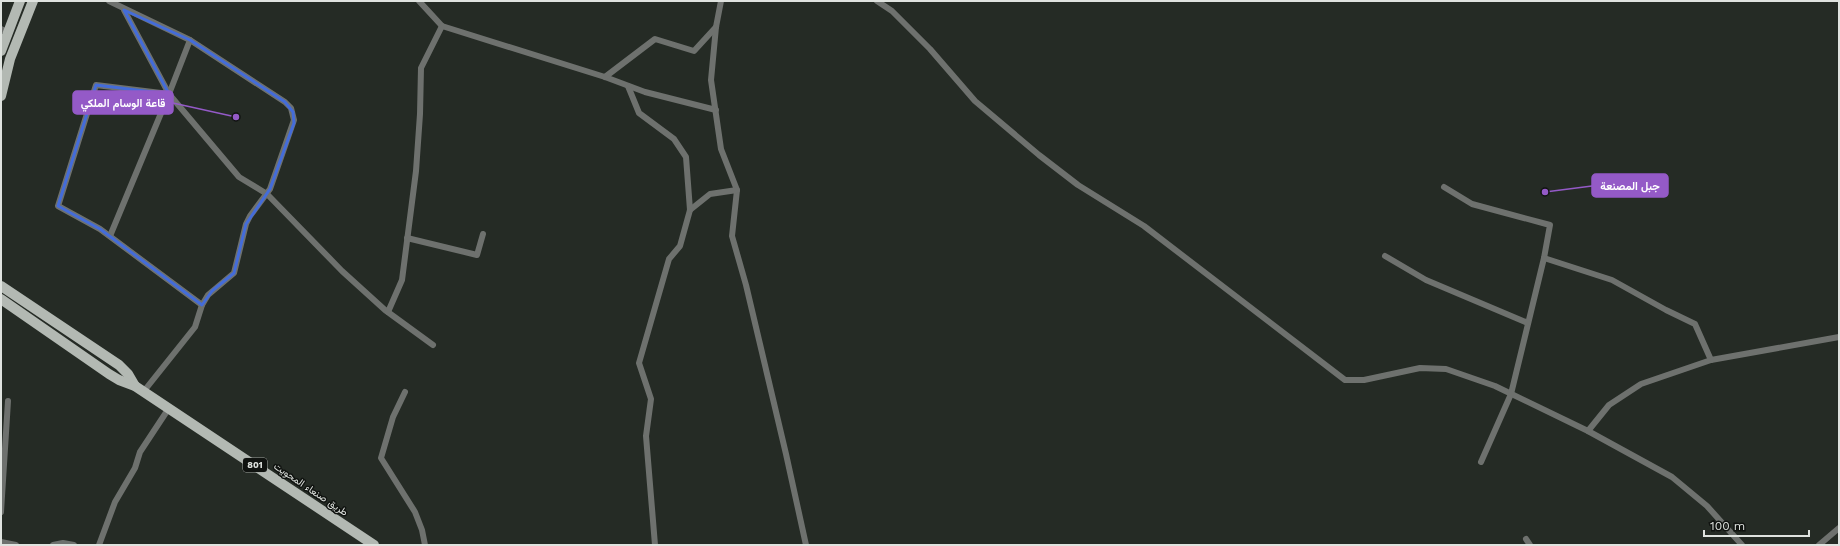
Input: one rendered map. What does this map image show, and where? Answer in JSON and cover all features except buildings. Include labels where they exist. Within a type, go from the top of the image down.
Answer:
[{"type":"main road","points":[[1,51],[5,31],[20,1]]},
{"type":"main road","points":[[1,96],[10,60],[34,1]]},
{"type":"main road","name":"طريق صنعاء المحويت","points":[[1,286],[119,365],[140,388]]},
{"type":"main road","name":"طريق صنعاء المحويت","points":[[1,300],[109,374],[119,380],[140,388],[374,545]]},
{"type":"street","points":[[110,1],[124,10],[190,40],[285,102],[291,108],[294,116],[293,127],[267,194],[248,219],[234,274],[212,291],[202,305],[197,322],[192,331],[140,388]]},
{"type":"street","points":[[419,1],[442,26],[605,77],[628,86],[716,110]]},
{"type":"street","points":[[721,1],[716,27],[711,80],[721,149],[737,190],[732,236],[746,285],[806,545]]},
{"type":"street","points":[[877,1],[892,11],[930,49],[975,101],[1039,155],[1078,185],[1144,226],[1345,380],[1364,380],[1420,368],[1446,369],[1495,386],[1588,431],[1672,477],[1707,506],[1742,545]]},
{"type":"street","points":[[124,10],[169,94],[239,177],[267,194],[342,271],[388,312],[433,345]]},
{"type":"street","points":[[388,312],[402,280],[416,171],[420,114],[421,68],[442,26]]},
{"type":"street","points":[[605,77],[655,40],[694,51],[716,27]]},
{"type":"street","points":[[110,236],[190,40]]},
{"type":"street","points":[[169,94],[96,85],[58,206],[100,229],[202,305]]},
{"type":"street","points":[[628,86],[639,113],[674,139],[686,157],[690,210],[680,246],[669,259],[639,363],[651,399],[646,436],[655,545]]},
{"type":"street","points":[[1444,187],[1472,204],[1550,224],[1544,258],[1511,394],[1481,462]]},
{"type":"street","points":[[690,210],[710,194],[737,190]]},
{"type":"street","points":[[407,238],[478,255],[484,234]]},
{"type":"street","points":[[1385,256],[1426,280],[1528,323]]},
{"type":"street","points":[[1544,258],[1612,280],[1666,310],[1695,324],[1711,360]]},
{"type":"street","points":[[1588,431],[1609,405],[1641,384],[1711,360],[1839,337]]},
{"type":"street","points":[[405,392],[393,417],[381,458],[415,512],[422,530],[425,545]]},
{"type":"street","points":[[1,512],[8,401]]},
{"type":"street","points":[[99,545],[115,502],[135,468],[140,452],[169,408]]},
{"type":"street","points":[[1819,545],[1839,528]]},
{"type":"street","points":[[1,542],[16,545]]},
{"type":"street","points":[[53,545],[63,543],[74,545]]},
{"type":"highlighted area","points":[[124,10],[190,40],[285,102],[293,112],[294,123],[270,189],[246,224],[234,273],[212,291],[202,305],[100,229],[58,206],[96,85],[169,94]]},
{"type":"place","name":"قاعة الوسام الملكي","points":[[236,117]]},
{"type":"place","name":"جبل المصنعة","points":[[1545,192]]}]
